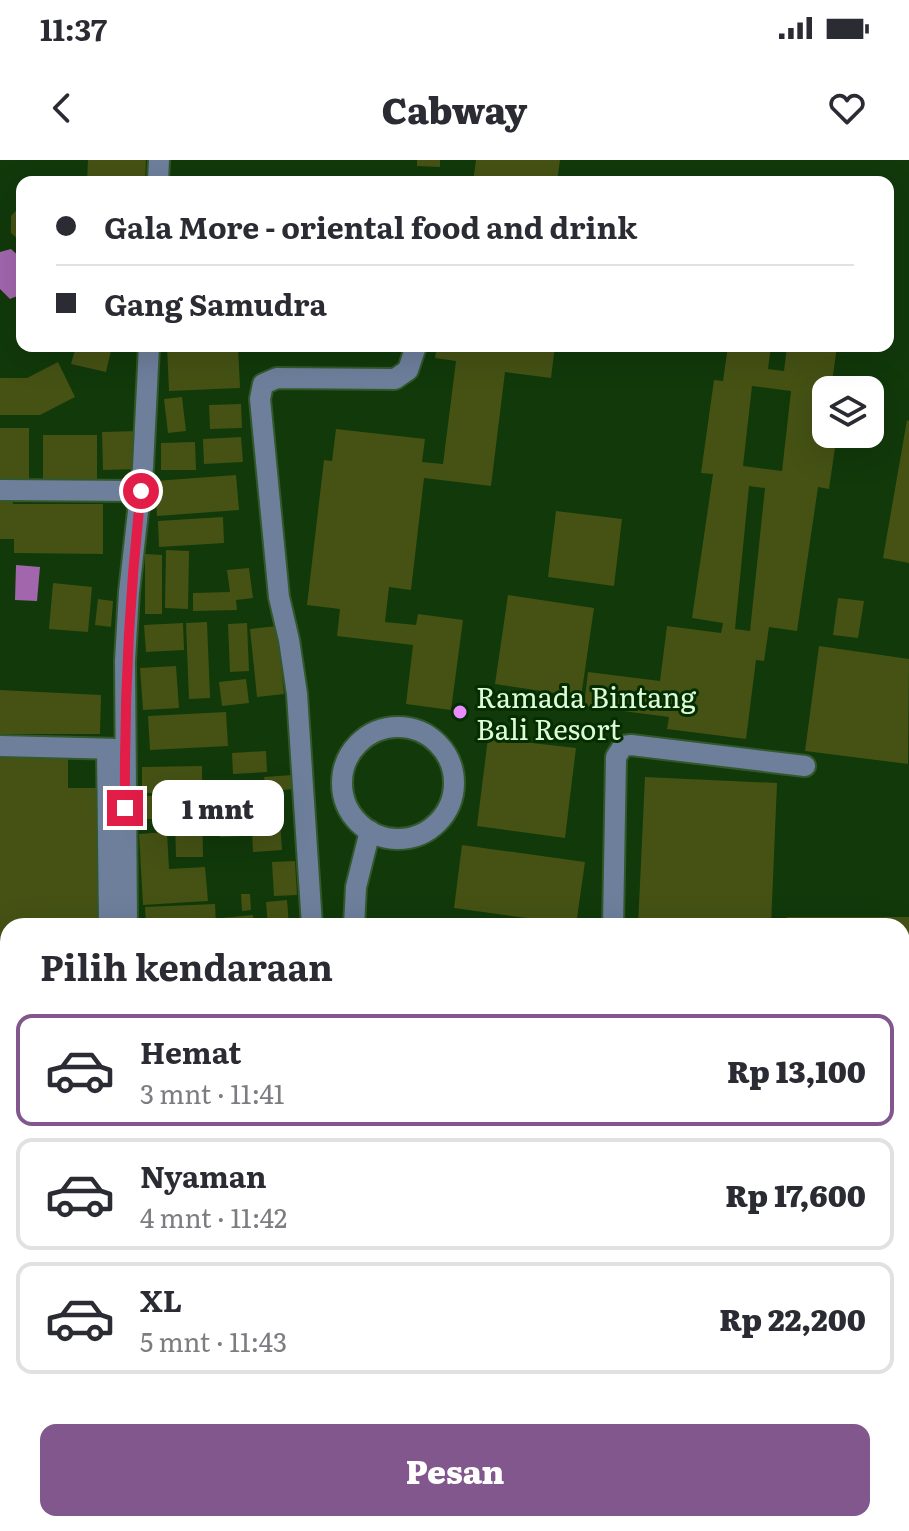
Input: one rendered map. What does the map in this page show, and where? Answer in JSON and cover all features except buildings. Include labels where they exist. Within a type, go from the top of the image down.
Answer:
[{"type":"street","points":[[109,918],[116,749],[141,491],[149,352]]},
{"type":"street","points":[[311,918],[297,694],[279,597],[260,399],[263,384],[277,378],[395,379],[408,370],[414,352]]},
{"type":"street","points":[[0,490],[141,491]]},
{"type":"street","points":[[386,727],[416,729],[429,736],[447,754],[454,772],[454,792],[447,810],[439,822],[413,837],[383,837],[370,831],[358,822],[344,796],[345,766],[351,752],[372,732],[386,727]]},
{"type":"street","points":[[0,746],[116,749]]},
{"type":"street","points":[[613,918],[616,757],[623,746],[805,766]]},
{"type":"street","points":[[116,749],[127,918]]},
{"type":"street","points":[[354,918],[356,887],[370,831]]},
{"type":"shaded area","points":[[11,249],[16,254],[16,296],[10,299],[0,289],[0,252]]},
{"type":"shaded area","points":[[16,565],[40,567],[37,601],[15,600]]},
{"type":"place","name":"Ramada Bintang Bali Resort","points":[[460,712]]},
{"type":"route","points":[[125,808],[125,661],[129,592],[141,491]]}]
